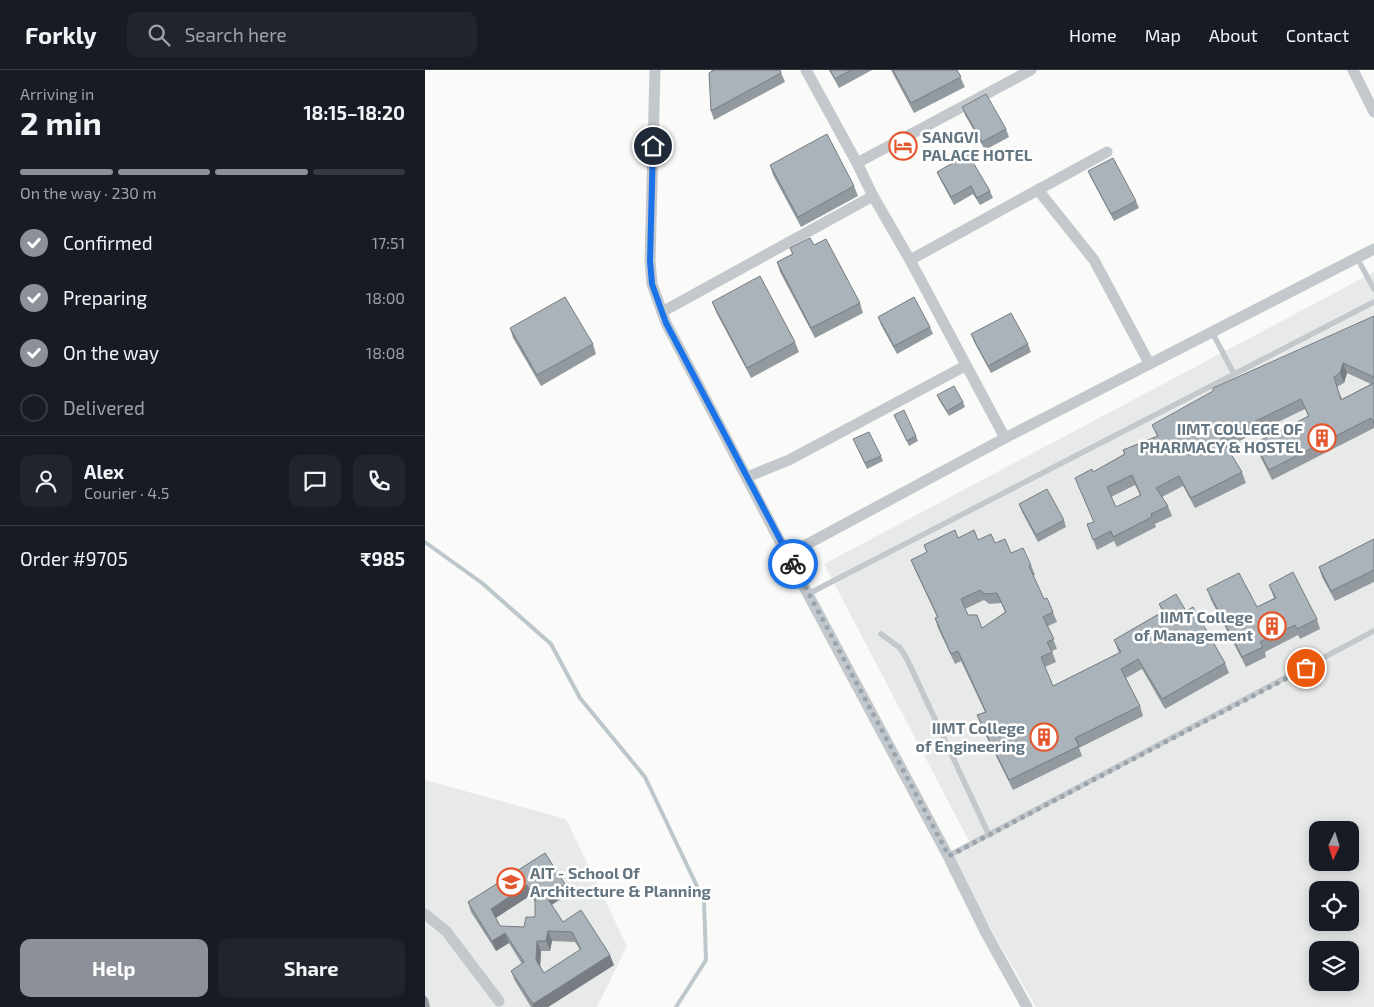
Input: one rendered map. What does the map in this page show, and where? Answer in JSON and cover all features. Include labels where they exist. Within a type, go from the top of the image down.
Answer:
[{"type":"street","points":[[655,70],[650,261],[652,284],[666,323],[949,856],[986,934],[1027,1007]]},
{"type":"street","points":[[806,70],[1005,438]]},
{"type":"street","points":[[857,163],[1031,70]]},
{"type":"street","points":[[1353,70],[1374,112]]},
{"type":"street","points":[[910,260],[1107,152]]},
{"type":"street","points":[[1038,190],[1094,260],[1149,363]]},
{"type":"street","points":[[662,312],[873,196]]},
{"type":"street","points":[[787,554],[1005,438],[1374,248]]},
{"type":"street","points":[[747,477],[789,460],[965,366]]},
{"type":"street","points":[[425,914],[446,931],[499,1001]]},
{"type":"lane","points":[[1357,258],[1374,289]]},
{"type":"lane","points":[[809,594],[1374,302]]},
{"type":"lane","points":[[1212,332],[1234,374]]},
{"type":"lane","points":[[949,856],[1374,632]]},
{"type":"lane","points":[[881,634],[900,648],[907,659],[989,835]]},
{"type":"shaded area","name":"IIMT College of Engineering","points":[[1374,272],[1374,1007],[1036,1007],[948,856],[971,845],[824,564]]},
{"type":"shaded area","name":"AIT - School Of Architecture & Planning","points":[[425,780],[566,819],[627,946],[597,1007],[425,1007]]},
{"type":"building","points":[[714,70],[780,70],[781,73],[711,111],[709,73]]},
{"type":"building","points":[[830,70],[851,70],[835,79]]},
{"type":"building","points":[[893,70],[957,70],[961,77],[911,103]]},
{"type":"building","points":[[986,94],[1006,129],[982,142],[962,107]]},
{"type":"building","points":[[827,134],[854,186],[798,217],[770,165]]},
{"type":"building","points":[[968,154],[990,191],[977,198],[971,186],[951,197],[937,172]]},
{"type":"building","points":[[1113,158],[1136,201],[1111,214],[1088,171]]},
{"type":"building","points":[[810,238],[814,245],[826,239],[860,303],[811,328],[777,262],[793,254],[790,248]]},
{"type":"building","points":[[760,276],[795,342],[747,368],[712,302]]},
{"type":"building","points":[[565,297],[593,344],[537,375],[510,328]]},
{"type":"building","points":[[914,297],[930,327],[894,346],[878,317]]},
{"type":"building","points":[[1011,313],[1028,344],[988,366],[971,334]]},
{"type":"building","points":[[1374,316],[1374,377],[1343,363],[1340,373],[1334,377],[1341,400],[1374,383],[1374,424],[1371,418],[1269,470],[1255,443],[1309,416],[1301,399],[1221,438],[1242,472],[1191,498],[1179,476],[1156,488],[1168,506],[1151,514],[1152,517],[1113,537],[1111,531],[1093,540],[1087,524],[1094,522],[1075,478],[1092,469],[1093,472],[1125,454],[1123,450],[1158,436],[1152,425],[1213,391],[1213,388]],"holes":[[[1132,475],[1141,495],[1116,507],[1107,487]]]},
{"type":"building","points":[[954,386],[963,402],[947,411],[937,395]]},
{"type":"building","points":[[904,410],[916,436],[907,441],[894,415]]},
{"type":"building","points":[[869,432],[881,456],[865,463],[853,439]]},
{"type":"building","points":[[1047,489],[1064,520],[1036,535],[1019,504]]},
{"type":"building","points":[[955,530],[958,538],[974,530],[978,540],[991,534],[995,543],[1005,539],[1011,553],[1023,548],[1044,599],[1047,598],[1053,612],[1043,617],[1054,639],[1047,642],[1052,652],[1041,657],[1053,686],[1121,652],[1114,640],[1164,611],[1159,604],[1176,594],[1186,611],[1193,607],[1225,663],[1162,699],[1138,659],[1121,669],[1140,706],[1075,738],[1079,746],[1009,780],[977,715],[986,712],[958,651],[951,654],[935,618],[938,617],[911,560],[927,552],[924,545]],"holes":[[[980,590],[985,594],[997,593],[1006,612],[982,628],[977,615],[968,615],[961,599]]]},
{"type":"building","points":[[1374,539],[1374,570],[1331,591],[1319,567]]},
{"type":"building","name":"IIMT College of Management","points":[[1293,572],[1317,619],[1297,629],[1295,625],[1260,642],[1263,647],[1242,657],[1207,589],[1239,573],[1257,607],[1276,598],[1269,585]]},
{"type":"building","points":[[545,853],[565,884],[546,896],[563,922],[581,910],[610,955],[533,1004],[511,971],[524,962],[505,933],[492,941],[468,902]],"holes":[[[527,885],[535,898],[535,917],[526,917],[524,927],[500,926],[491,909]],[[548,931],[572,932],[581,949],[544,973],[536,960],[537,941],[546,941]]]},
{"type":"waterway","points":[[425,542],[482,583],[551,644],[580,698],[645,777],[704,901],[706,960],[676,1007]]},
{"type":"way so far","points":[[793,564],[949,856],[1306,668]]},
{"type":"place","name":"SANGVI PALACE HOTEL","points":[[903,146]]},
{"type":"place","name":"IIMT COLLEGE OF PHARMACY & HOSTEL","points":[[1322,438]]},
{"type":"place","name":"IIMT College of Management","points":[[1272,626]]},
{"type":"place","name":"IIMT College of Engineering","points":[[1044,737]]},
{"type":"place","name":"AIT - School Of Architecture & Planning","points":[[511,882]]},
{"type":"route","points":[[653,146],[650,261],[652,284],[666,323],[793,564]]}]
